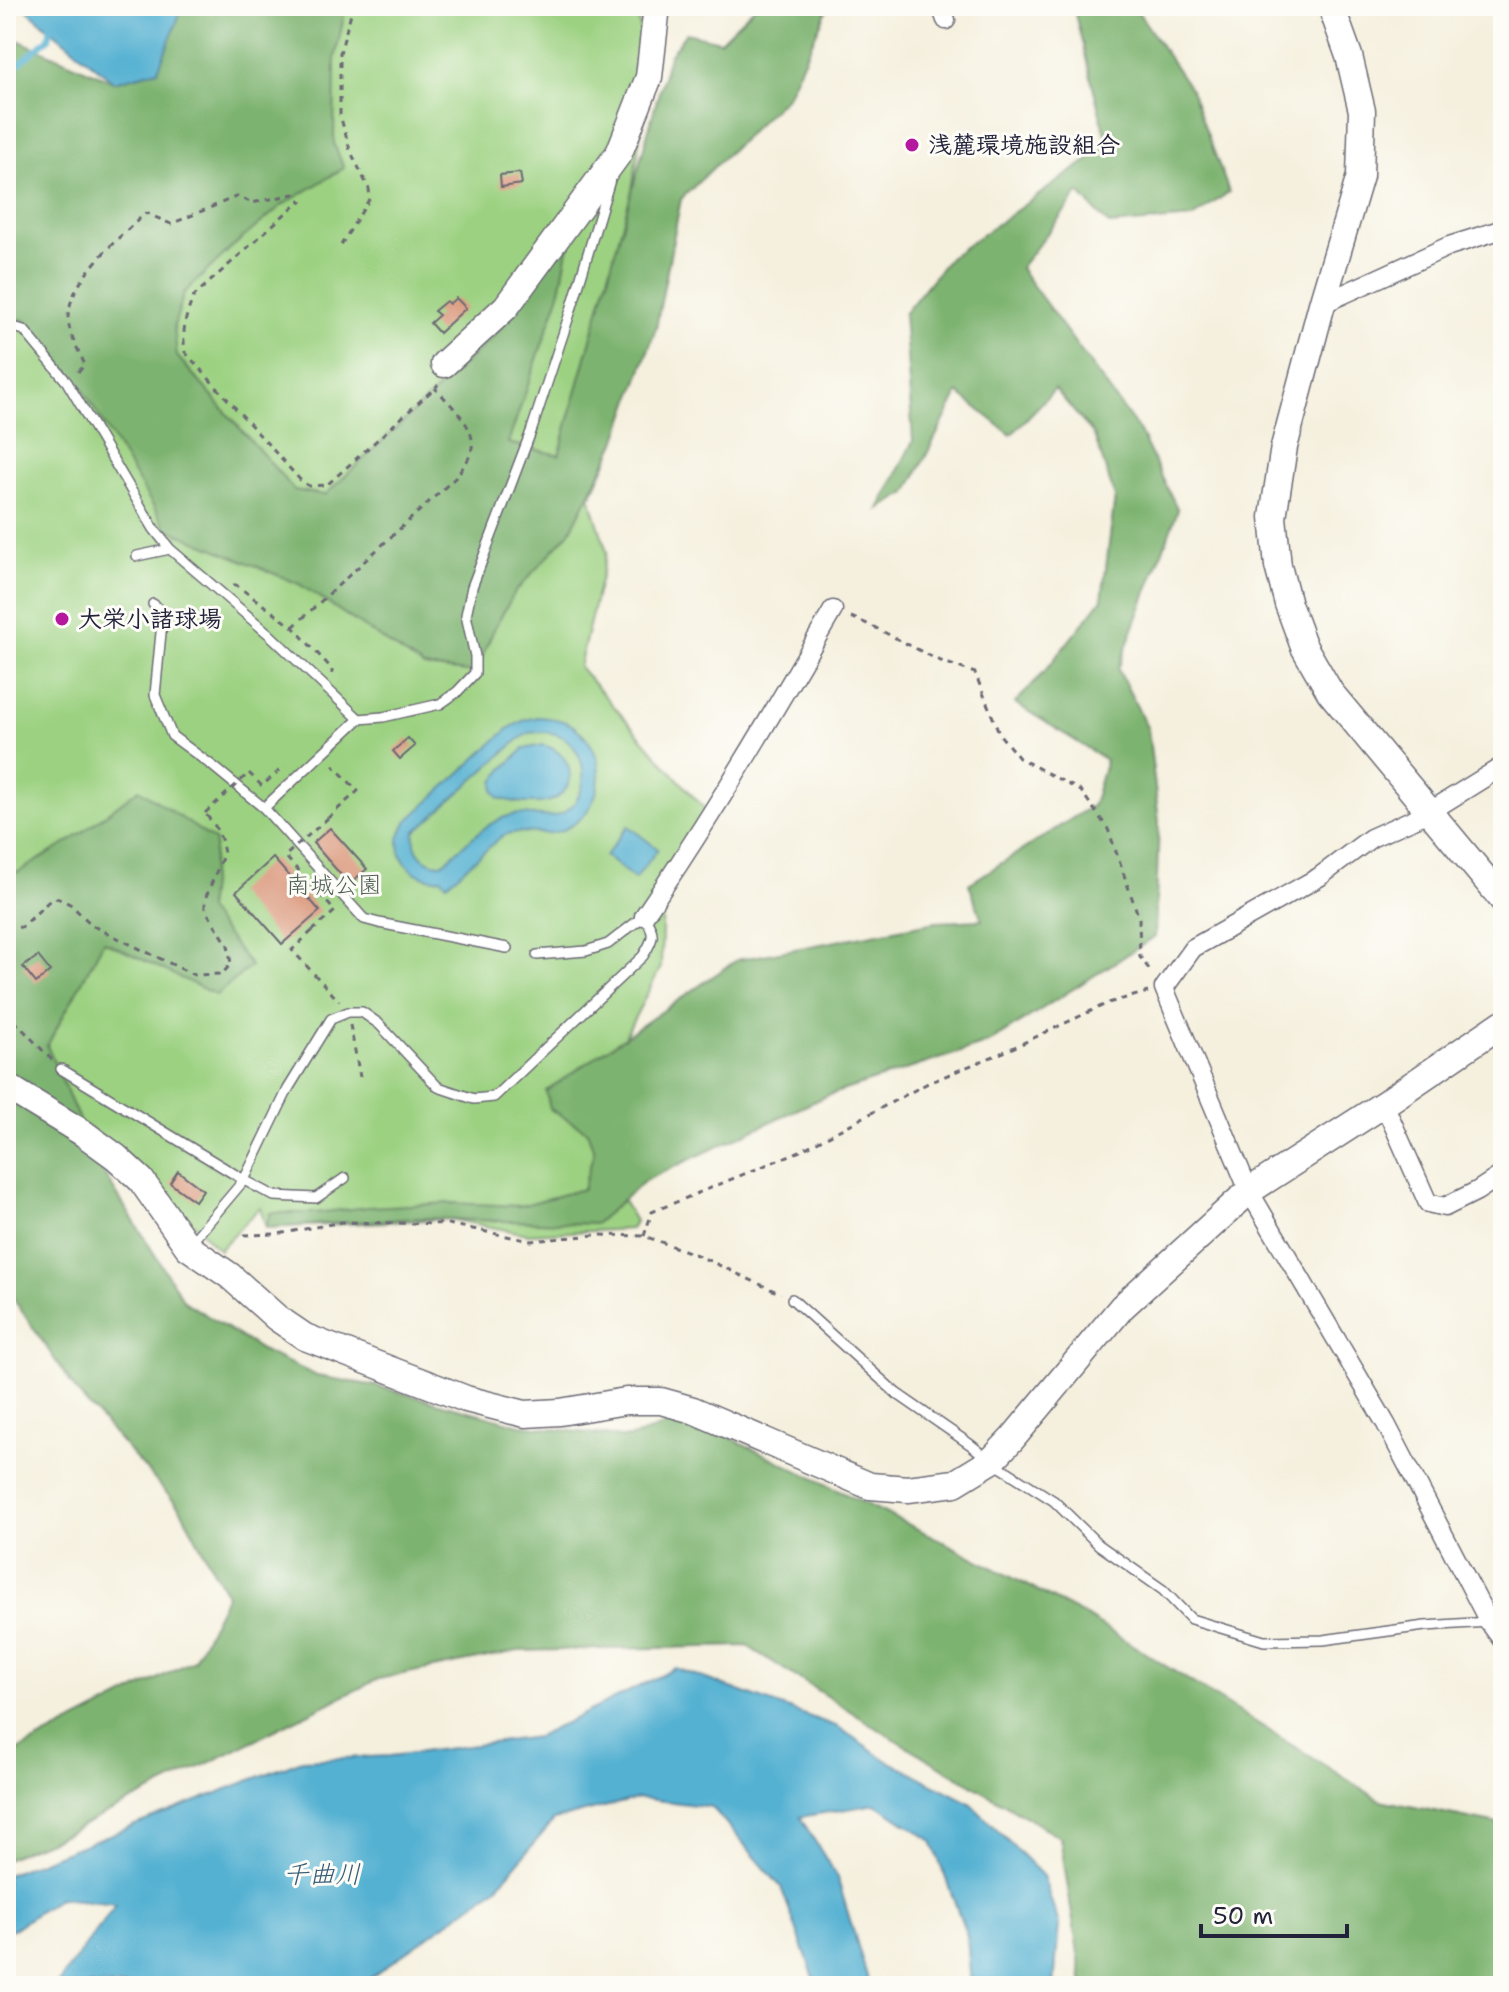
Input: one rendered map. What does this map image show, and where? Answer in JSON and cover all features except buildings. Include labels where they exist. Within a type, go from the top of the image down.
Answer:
[{"type":"street","points":[[441,377],[506,307],[619,153],[649,77],[657,6]]},
{"type":"street","points":[[1331,6],[1349,56],[1362,111],[1360,176],[1284,447],[1273,517],[1278,566],[1304,647],[1330,692],[1503,900]]},
{"type":"street","points":[[1322,304],[1449,246],[1503,229]]},
{"type":"street","points":[[644,916],[763,728],[833,610]]},
{"type":"street","points":[[1503,766],[1429,812],[1371,838],[1319,877],[1193,948],[1164,988],[1249,1191],[1386,1424],[1489,1622],[1503,1641]]},
{"type":"street","points":[[6,1086],[116,1157],[141,1180],[188,1247],[230,1276],[277,1318],[305,1337],[466,1399],[525,1414],[560,1412],[626,1401],[661,1401],[693,1410],[870,1486],[908,1489],[955,1483],[991,1461],[1122,1307],[1249,1191],[1503,1023]]},
{"type":"street","points":[[1384,1104],[1428,1203],[1445,1207],[1503,1174]]},
{"type":"lane","points":[[264,808],[359,719],[383,717],[440,704],[475,673],[475,656],[466,615],[472,587],[532,429],[619,153]]},
{"type":"lane","points":[[6,325],[24,330],[67,382],[154,529],[170,549],[270,635],[359,719]]},
{"type":"lane","points":[[137,556],[170,549]]},
{"type":"lane","points":[[153,604],[163,612],[155,695],[172,736],[264,808],[364,919],[507,948]]},
{"type":"lane","points":[[188,1247],[244,1180],[288,1089],[331,1019],[348,1012],[362,1012],[379,1024],[438,1087],[474,1099],[494,1097],[643,956],[652,943],[653,929],[644,916],[608,944],[568,954],[537,955]]},
{"type":"lane","points":[[61,1069],[274,1196],[316,1198],[345,1178]]},
{"type":"lane","points":[[792,1299],[896,1393],[991,1461],[1054,1501],[1099,1545],[1163,1590],[1191,1619],[1264,1641],[1323,1640],[1425,1626],[1489,1622]]},
{"type":"path","points":[[341,245],[370,198],[369,189],[350,150],[340,115],[340,53],[353,6]]},
{"type":"path","points":[[67,382],[85,365],[68,319],[72,300],[81,282],[106,251],[146,213],[171,224],[238,196],[252,203],[294,194],[302,202],[194,296],[182,332],[185,352],[302,482],[309,486],[327,485],[441,377],[471,434],[472,453],[455,478],[293,627]]},
{"type":"path","points":[[644,1236],[652,1212],[800,1151],[928,1083],[1006,1051],[1108,1003],[1164,988],[1140,957],[1139,918],[1108,829],[1081,791],[1019,758],[1000,735],[975,673],[938,660],[833,610]]},
{"type":"path","points":[[323,753],[358,791],[285,856],[335,911],[292,950],[330,991]]},
{"type":"path","points":[[6,928],[22,927],[48,902],[57,898],[70,904],[93,926],[194,975],[222,974],[231,964],[228,945],[205,909],[205,899],[224,853],[215,826],[205,813],[249,773],[262,786],[284,766]]},
{"type":"path","points":[[6,1012],[61,1069]]},
{"type":"path","points":[[348,1012],[360,1077]]},
{"type":"path","points":[[244,1235],[278,1234],[342,1222],[415,1222],[448,1224],[531,1241],[595,1235],[644,1236],[697,1255],[792,1299]]},
{"type":"green space","points":[[183,6],[346,6],[335,59],[334,144],[344,168],[281,206],[231,248],[184,293],[174,326],[177,356],[294,490],[325,495],[492,338],[572,229],[559,296],[508,443],[559,455],[669,56],[686,33],[720,41],[756,6],[829,6],[787,96],[681,199],[656,328],[616,442],[570,532],[515,592],[495,627],[475,673],[424,667],[299,584],[167,529],[82,388],[25,320],[6,318],[6,35],[114,82],[158,70]]},
{"type":"green space","name":"南城公園","points":[[231,6],[636,6],[649,77],[625,236],[616,442],[590,498],[607,552],[579,667],[710,815],[663,888],[661,967],[598,1088],[614,1186],[635,1221],[631,1229],[528,1234],[449,1219],[266,1228],[260,1207],[219,1250],[120,1148],[6,1075],[6,236]]},
{"type":"green space","points":[[1080,6],[1134,6],[1191,90],[1229,192],[1192,218],[1109,225],[1079,193],[1020,268],[1140,432],[1178,510],[1118,669],[1148,729],[1159,821],[1155,937],[988,1043],[826,1096],[646,1180],[595,1224],[416,1218],[266,1228],[270,1213],[315,1213],[451,1203],[520,1206],[583,1189],[594,1152],[587,1131],[550,1109],[546,1091],[737,960],[936,922],[982,920],[969,884],[1093,805],[1106,760],[1015,703],[1045,671],[1102,599],[1115,497],[1094,435],[1055,389],[1011,435],[958,393],[907,493],[879,509],[913,441],[904,314],[949,258],[1108,146],[1074,10]]},
{"type":"green space","points":[[139,789],[215,841],[207,910],[251,966],[216,995],[104,941],[47,1046],[98,1164],[184,1301],[261,1350],[317,1376],[376,1386],[521,1425],[629,1438],[688,1417],[940,1540],[1086,1616],[1380,1800],[1498,1824],[1503,1833],[1503,1986],[1083,1986],[1060,1837],[899,1742],[747,1646],[518,1651],[378,1679],[63,1835],[6,1859],[6,1749],[19,1750],[194,1660],[227,1595],[180,1508],[79,1395],[6,1288],[6,874],[18,872],[72,840]]},
{"type":"water","points":[[22,6],[183,6],[158,70],[114,82]]},
{"type":"water","points":[[538,717],[557,719],[582,733],[597,760],[599,776],[591,805],[581,818],[559,831],[518,832],[502,836],[447,884],[441,878],[425,877],[411,870],[400,849],[399,838],[406,822],[509,728]],"holes":[[[542,732],[563,737],[578,753],[583,784],[574,803],[566,811],[553,816],[519,814],[502,818],[442,864],[425,859],[415,845],[415,832],[518,740],[529,733]]]},
{"type":"water","points":[[543,745],[560,754],[569,768],[570,776],[564,791],[552,800],[541,803],[499,798],[494,791],[494,782],[503,769],[524,749]]},
{"type":"water","points":[[628,826],[658,849],[635,879],[605,856]]},
{"type":"water","name":"千曲川","points":[[676,1668],[838,1727],[888,1761],[970,1803],[1043,1876],[1059,1924],[1054,1986],[971,1986],[967,1936],[932,1841],[876,1804],[800,1817],[837,1877],[870,1986],[817,1986],[781,1887],[712,1807],[639,1798],[554,1820],[497,1887],[359,1986],[56,1986],[116,1904],[59,1898],[6,1934],[6,1875],[302,1760],[390,1756],[537,1737]]},
{"type":"waterway","points":[[6,75],[49,38],[51,25]]},
{"type":"place","name":"浅麓環境施設組合","points":[[912,145]]},
{"type":"place","name":"大栄小諸球場","points":[[62,619]]}]
